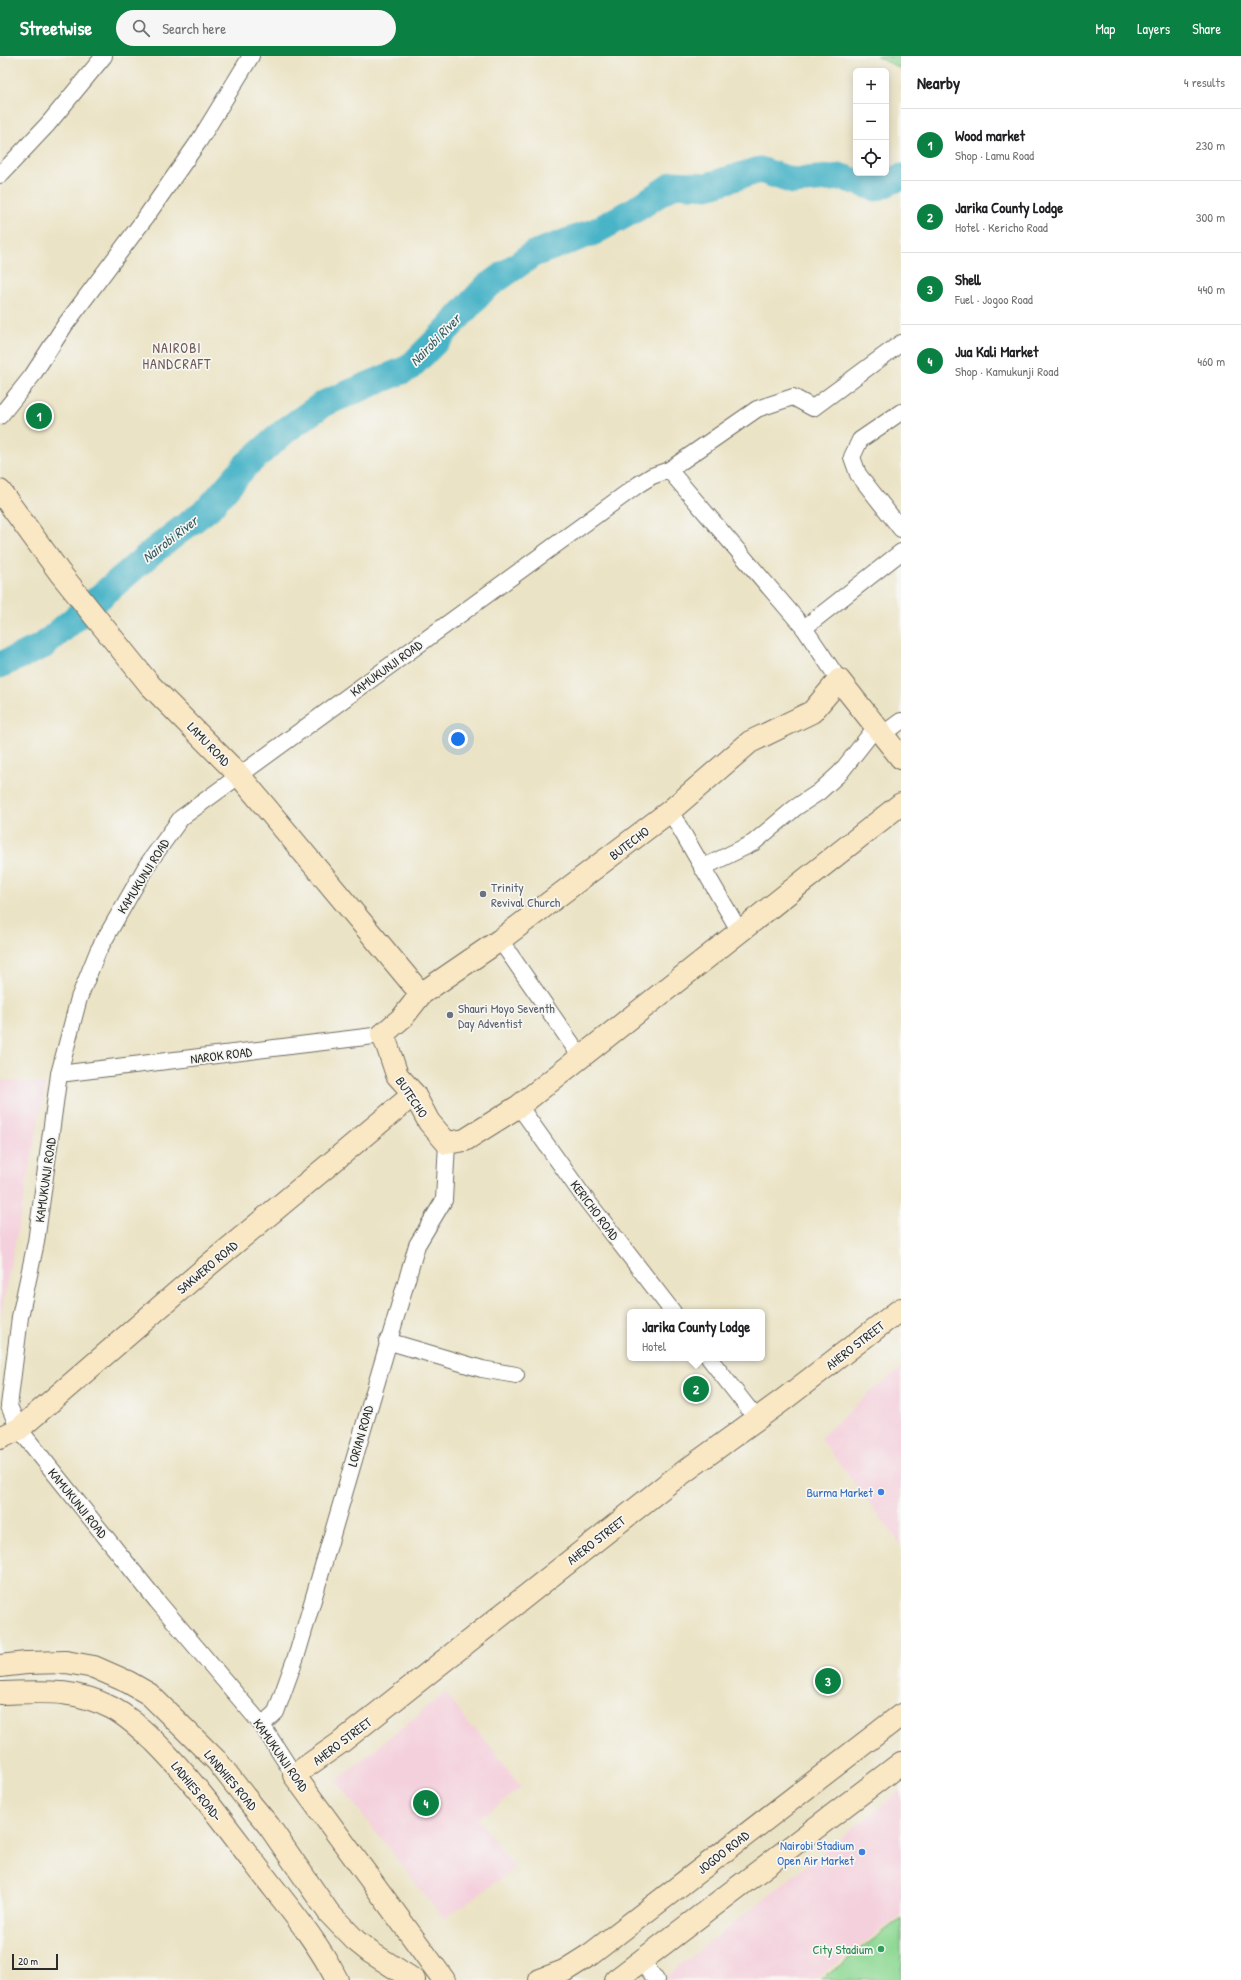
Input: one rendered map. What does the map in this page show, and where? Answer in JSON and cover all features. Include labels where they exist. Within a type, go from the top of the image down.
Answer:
[{"type":"street","points":[[0,176],[48,124],[104,56]]},
{"type":"street","points":[[0,416],[32,376],[65,326],[148,215],[199,141],[251,56]]},
{"type":"street","name":"KAMUKUNJI ROAD","points":[[444,1980],[294,1775],[262,1725],[157,1601],[20,1429],[9,1406],[20,1317],[36,1242],[60,1074],[79,998],[98,952],[147,865],[181,818],[652,476],[669,470],[757,409],[793,397],[814,408],[901,343]]},
{"type":"street","points":[[901,412],[860,440],[852,457],[858,474],[901,529]]},
{"type":"street","points":[[669,470],[804,628],[839,680],[901,758]]},
{"type":"street","name":"LAMU ROAD","points":[[0,491],[60,573],[150,685],[239,775],[422,994]]},
{"type":"street","points":[[804,628],[901,552]]},
{"type":"street","name":"BUTECHO","points":[[447,1143],[429,1122],[414,1094],[397,1075],[382,1035],[403,1017],[422,994],[500,940],[670,811],[750,742],[812,712],[839,680]]},
{"type":"street","points":[[702,868],[753,843],[795,808],[819,792],[840,773],[879,731],[901,721]]},
{"type":"street","points":[[447,1143],[465,1140],[519,1106],[901,804]]},
{"type":"street","points":[[670,811],[740,932]]},
{"type":"street","points":[[500,940],[581,1056]]},
{"type":"street","name":"NAROK ROAD","points":[[60,1074],[382,1035]]},
{"type":"street","name":"SAKWERO ROAD","points":[[0,1438],[20,1429],[212,1263],[414,1094]]},
{"type":"street","name":"KERICHO ROAD","points":[[519,1106],[581,1193],[671,1309]]},
{"type":"street","name":"LORIAN ROAD","points":[[262,1725],[276,1712],[298,1651],[387,1341],[417,1245],[444,1200],[447,1143]]},
{"type":"street","name":"AHERO STREET","points":[[294,1775],[340,1743],[630,1514],[756,1418],[783,1400],[901,1309]]},
{"type":"street","points":[[387,1341],[482,1369],[516,1375]]},
{"type":"street","points":[[711,1361],[756,1418]]},
{"type":"street","name":"LANDHIES ROAD","points":[[0,1666],[26,1663],[66,1662],[94,1666],[149,1694],[217,1761],[269,1826],[329,1913],[355,1940],[370,1952],[414,1980]]},
{"type":"street","name":"LADHIES ROAD-","points":[[0,1693],[56,1691],[83,1696],[113,1708],[136,1724],[190,1779],[308,1934],[330,1966],[337,1980]]},
{"type":"street","name":"JOGOO ROAD","points":[[540,1980],[564,1971],[591,1954],[901,1715]]},
{"type":"street","points":[[616,1980],[901,1763]]},
{"type":"street","points":[[642,1961],[656,1980]]},
{"type":"shaded area","points":[[0,1080],[46,1084],[0,1319]]},
{"type":"shaded area","name":"Burma Market","points":[[901,1368],[901,1545],[820,1438],[876,1387]]},
{"type":"shaded area","points":[[446,1692],[472,1729],[474,1727],[495,1752],[521,1788],[478,1819],[515,1868],[444,1919],[336,1781]]},
{"type":"shaded area","name":"Nairobi Stadium Open Air Market","points":[[901,1790],[901,1915],[815,1980],[662,1980]]},
{"type":"green space","points":[[876,56],[901,56],[901,69]]},
{"type":"green space","name":"City Stadium","points":[[901,1918],[901,1980],[821,1980]]},
{"type":"waterway","name":"Nairobi River","points":[[0,665],[43,646],[152,552],[209,508],[246,465],[286,430],[323,404],[409,368],[486,287],[533,254],[594,232],[636,209],[674,184],[707,186],[760,170],[793,181],[842,177],[876,188],[901,177]]},
{"type":"place","name":"Wood market","points":[[39,416]]},
{"type":"place","name":"Trinity Revival Church","points":[[483,894]]},
{"type":"place","name":"Shauri Moyo Seventh Day Adventist","points":[[450,1015]]},
{"type":"place","name":"Jarika County Lodge","points":[[696,1389]]},
{"type":"place","name":"Burma Market","points":[[881,1492]]},
{"type":"place","name":"Shell","points":[[828,1681]]},
{"type":"place","name":"Jua Kali Market","points":[[426,1803]]},
{"type":"place","name":"Nairobi Stadium Open Air Market","points":[[862,1852]]},
{"type":"place","name":"City Stadium","points":[[881,1949]]},
{"type":"district","name":"NAIROBI HANDCRAFT","points":[[177,356]]}]
